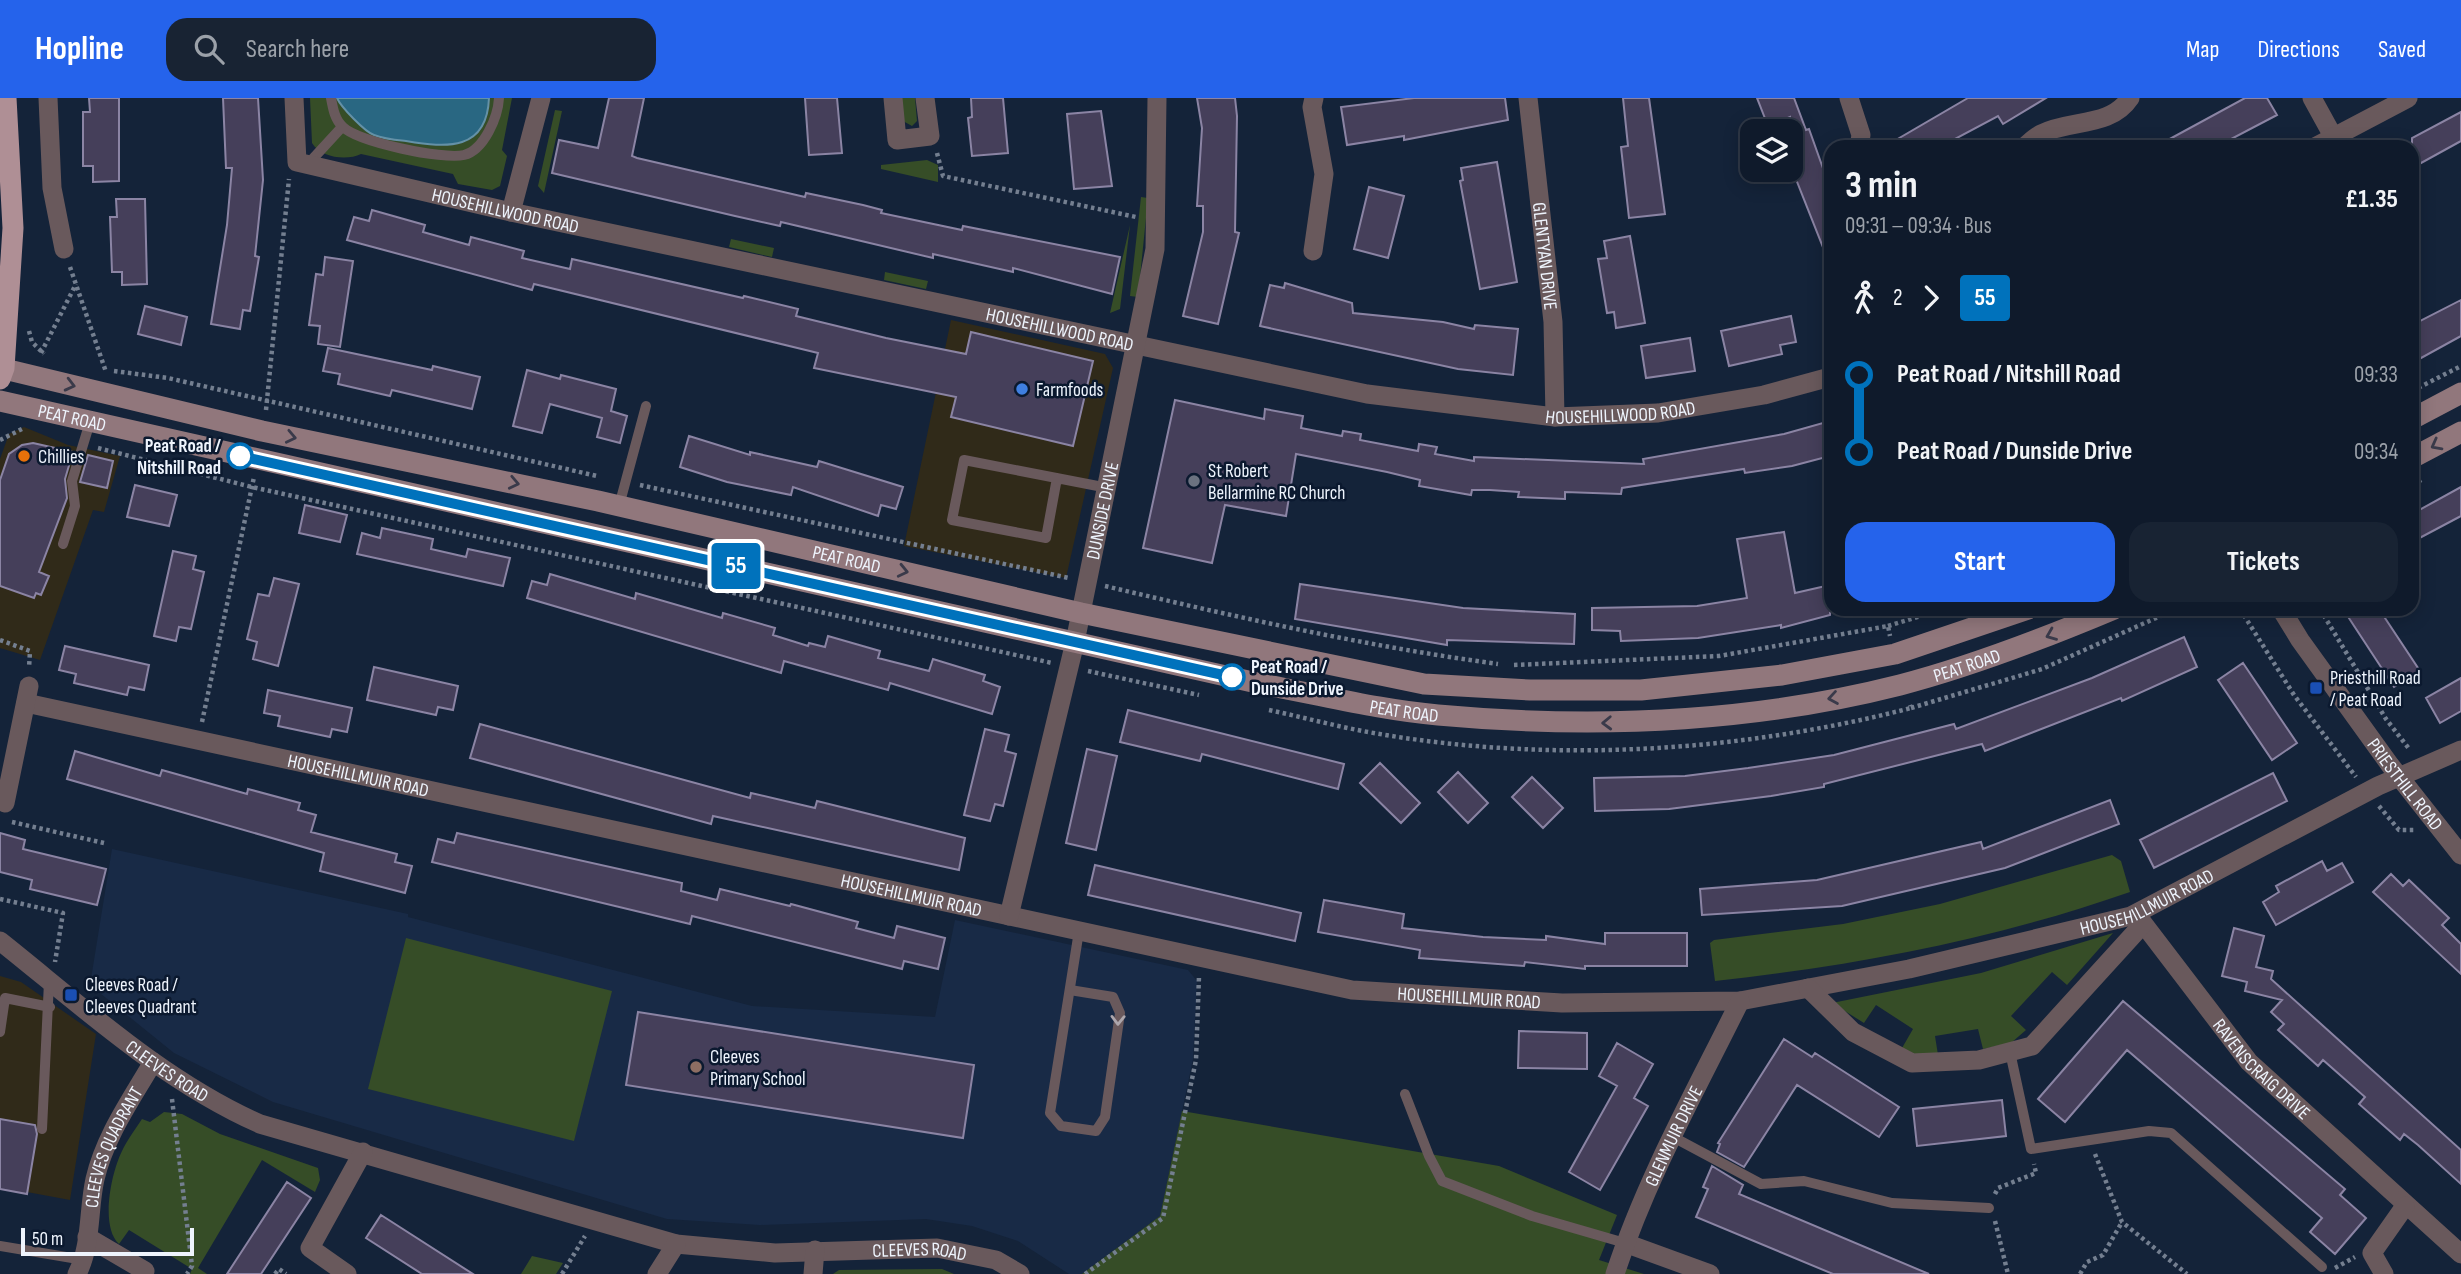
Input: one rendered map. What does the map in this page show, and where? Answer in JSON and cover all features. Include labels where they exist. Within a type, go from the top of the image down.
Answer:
[{"type":"main road","points":[[1,372],[13,228],[6,98]]},
{"type":"street","points":[[48,98],[52,188],[64,249]]},
{"type":"street","points":[[293,98],[303,164]]},
{"type":"street","points":[[511,212],[541,98]]},
{"type":"street","points":[[893,98],[897,140],[929,136],[925,98]]},
{"type":"street","name":"DUNSIDE DRIVE","points":[[1009,916],[1075,642],[1138,345],[1155,249],[1157,98]]},
{"type":"street","points":[[1312,251],[1324,174],[1312,107],[1314,98]]},
{"type":"street","name":"GLENTYAN DRIVE","points":[[1528,98],[1553,322],[1555,417]]},
{"type":"street","points":[[1849,98],[1860,140]]},
{"type":"street","points":[[2033,140],[2042,133],[2088,122],[2123,109],[2130,98]]},
{"type":"street","points":[[2312,98],[2334,138]]},
{"type":"street","points":[[2330,140],[2408,98]]},
{"type":"street","name":"HOUSEHILLWOOD ROAD","points":[[303,164],[511,212],[1367,394],[1555,417],[1658,413],[1764,395],[1824,379]]},
{"type":"street","name":"PEAT ROAD","points":[[1,372],[104,393],[262,431],[619,506],[1081,612],[1424,684],[1530,690],[1627,690],[1782,675],[1895,654],[2007,616]]},
{"type":"street","points":[[2419,415],[2461,393]]},
{"type":"street","name":"PEAT ROAD","points":[[0,401],[1266,685],[1435,715],[1605,724],[1753,711],[1869,692],[2043,638],[2097,616]]},
{"type":"street","points":[[2419,454],[2461,432]]},
{"type":"street","name":"PRIESTHILL ROAD","points":[[2285,616],[2398,776],[2461,855]]},
{"type":"street","points":[[5,803],[28,695]]},
{"type":"street","name":"HOUSEHILLMUIR ROAD","points":[[28,695],[1009,916],[1352,990],[1562,1003],[1740,1001],[1909,969],[2139,919],[2367,792],[2461,750]]},
{"type":"street","name":"HOUSEHILLMUIR ROAD","points":[[1808,988],[1853,1032],[1912,1063],[1979,1060],[2032,1046],[2139,919]]},
{"type":"street","name":"RAVENSCRAIG DRIVE","points":[[2139,919],[2249,1062],[2461,1254]]},
{"type":"street","name":"CLEEVES ROAD","points":[[0,941],[160,1067],[217,1105],[260,1124],[676,1244],[775,1253],[937,1248],[996,1260],[1020,1274]]},
{"type":"street","name":"GLENMUIR DRIVE","points":[[1615,1274],[1625,1243],[1672,1138],[1740,1001]]},
{"type":"street","name":"CLEEVES QUADRANT","points":[[81,1267],[95,1181],[104,1147],[160,1067]]},
{"type":"street","points":[[347,1274],[310,1248],[362,1152]]},
{"type":"street","points":[[2384,1274],[2372,1253],[2405,1206]]},
{"type":"street","name":"CLEEVES QUADRANT","points":[[87,1237],[145,1271],[143,1274]]},
{"type":"street","points":[[1625,1243],[1710,1274]]},
{"type":"street","points":[[657,1274],[676,1244]]},
{"type":"street","points":[[813,1274],[815,1250]]},
{"type":"lane","points":[[331,98],[333,112],[342,127],[374,142],[439,154],[464,155],[481,145],[498,107],[499,98]]},
{"type":"lane","points":[[303,164],[342,127]]},
{"type":"lane","points":[[619,506],[646,406]]},
{"type":"lane","points":[[63,544],[75,506],[72,481],[90,422]]},
{"type":"lane","points":[[1057,478],[1046,538],[952,520],[964,460],[1057,478],[1108,488]]},
{"type":"lane","points":[[1070,990],[1113,997],[1120,1013],[1105,1117],[1096,1131],[1061,1126],[1050,1113],[1079,931]]},
{"type":"lane","points":[[42,1129],[50,981]]},
{"type":"lane","points":[[0,1032],[5,998],[50,1007]]},
{"type":"lane","points":[[2010,1052],[2031,1149],[2149,1131],[2171,1133],[2322,1268]]},
{"type":"lane","points":[[1405,1094],[1429,1156],[1442,1181],[1532,1216],[1625,1243]]},
{"type":"lane","points":[[1672,1138],[1761,1184],[1804,1181],[1892,1203],[1989,1208]]},
{"type":"lane","points":[[0,1247],[81,1267]]},
{"type":"path","points":[[929,136],[940,158],[943,176],[1136,217]]},
{"type":"path","points":[[1135,228],[1136,206]]},
{"type":"path","points":[[64,249],[107,375],[104,393]]},
{"type":"path","points":[[2419,387],[2461,366]]},
{"type":"path","points":[[83,445],[252,487]]},
{"type":"path","points":[[1888,626],[1921,616]]},
{"type":"path","points":[[1911,708],[2042,668],[2160,616]]},
{"type":"path","points":[[2244,616],[2294,695],[2399,830],[2440,830]]},
{"type":"path","points":[[2324,616],[2386,719],[2424,768]]},
{"type":"path","points":[[0,640],[30,651],[28,695]]},
{"type":"path","points":[[5,803],[4,820],[104,843]]},
{"type":"path","points":[[0,899],[63,913],[50,981]]},
{"type":"path","points":[[1085,1274],[1163,1218],[1196,1060],[1199,957]]},
{"type":"path","points":[[160,1067],[192,1266],[187,1274]]},
{"type":"path","points":[[2090,1140],[2122,1223],[2187,1274]]},
{"type":"path","points":[[2008,1274],[1989,1208],[1998,1188],[2036,1173],[2031,1149]]},
{"type":"path","points":[[562,1274],[595,1221]]},
{"type":"path","points":[[2080,1274],[2087,1262],[2104,1255],[2122,1223]]},
{"type":"path","points":[[2322,1268],[2340,1268],[2360,1254],[2372,1253]]},
{"type":"path","points":[[275,1274],[279,1269],[286,1274]]},
{"type":"shaded area","points":[[337,98],[489,98],[487,115],[473,137],[462,142],[436,145],[374,135],[354,119]]},
{"type":"shaded area","points":[[951,320],[1105,354],[1113,368],[1066,578],[904,546]]},
{"type":"shaded area","points":[[24,427],[68,445],[120,456],[104,512],[93,510],[40,660],[0,648],[0,459],[9,434]]},
{"type":"shaded area","name":"Cleeves Primary School","points":[[112,849],[408,914],[408,917],[752,1006],[935,1017],[955,920],[1188,970],[1197,981],[1193,1059],[1160,1216],[1082,1274],[1069,1274],[1018,1241],[972,1226],[926,1219],[760,1225],[667,1219],[273,1102],[174,1053],[90,985]]},
{"type":"shaded area","points":[[0,976],[21,982],[96,1034],[70,1200],[0,1187]]},
{"type":"green space","points":[[310,98],[512,98],[502,150],[507,156],[500,186],[492,190],[458,184],[453,174],[361,154],[342,158],[321,152],[312,143]]},
{"type":"green space","points":[[901,98],[915,98],[917,121],[912,126],[903,121]]},
{"type":"green space","points":[[555,110],[562,111],[544,193],[538,186]]},
{"type":"green space","points":[[927,160],[938,165],[938,182],[881,169],[881,165]]},
{"type":"green space","points":[[1141,197],[1148,198],[1138,297],[1130,296]]},
{"type":"green space","points":[[1130,225],[1120,309],[1110,313]]},
{"type":"green space","points":[[731,239],[774,248],[772,257],[729,247]]},
{"type":"green space","points":[[885,272],[928,281],[926,289],[884,280]]},
{"type":"green space","points":[[2112,855],[2121,861],[2130,892],[2078,909],[1925,948],[1822,967],[1715,981],[1710,943],[1714,940],[1843,924],[1940,904]]},
{"type":"green space","points":[[2113,933],[2067,985],[2052,972],[2011,1016],[2026,1030],[2011,1043],[1983,1049],[1978,1029],[1935,1036],[1938,1055],[1917,1055],[1902,1048],[1913,1029],[1876,1005],[1864,1023],[1832,1003],[1981,973]]},
{"type":"green space","points":[[406,938],[612,991],[574,1141],[368,1089]]},
{"type":"green space","points":[[1182,1111],[1499,1166],[1617,1215],[1599,1260],[1644,1274],[1082,1274],[1160,1216]]},
{"type":"green space","points":[[164,1112],[182,1114],[220,1134],[318,1168],[320,1180],[315,1192],[262,1160],[198,1268],[207,1274],[190,1274],[192,1269],[129,1230],[119,1244],[113,1236],[109,1213],[111,1186],[118,1161],[142,1119],[150,1122]]},
{"type":"green space","points":[[532,1256],[563,1263],[556,1274],[521,1274]]},
{"type":"green space","points":[[942,1269],[954,1274],[833,1274],[839,1270]]},
{"type":"building","points":[[89,98],[119,98],[119,181],[93,182],[93,166],[83,166],[83,112],[90,112]]},
{"type":"building","points":[[223,98],[258,98],[263,180],[255,256],[259,257],[250,311],[243,310],[240,329],[211,324],[227,225],[232,168],[226,168]]},
{"type":"building","points":[[609,98],[644,98],[632,156],[637,158],[805,197],[806,193],[863,205],[882,210],[881,213],[962,230],[963,226],[1120,257],[1112,294],[1013,268],[1013,272],[933,254],[933,258],[781,222],[780,226],[735,216],[552,173],[559,140],[598,148]]},
{"type":"building","points":[[805,98],[837,98],[842,153],[809,155]]},
{"type":"building","points":[[971,98],[1003,98],[1008,153],[972,156],[968,118],[972,117]]},
{"type":"building","points":[[1197,98],[1235,98],[1237,116],[1235,232],[1239,233],[1218,324],[1183,316],[1203,232],[1203,206],[1197,206],[1202,128]]},
{"type":"building","points":[[1414,98],[1505,98],[1508,120],[1404,140],[1404,136],[1347,145],[1341,107]]},
{"type":"building","points":[[1623,98],[1649,98],[1665,214],[1629,218],[1621,147],[1628,146]]},
{"type":"building","points":[[1757,98],[1794,98],[1802,119],[1765,119]]},
{"type":"building","points":[[1968,98],[2046,98],[2003,124],[1998,116],[1953,140],[1896,140]]},
{"type":"building","points":[[2245,98],[2267,98],[2277,115],[2229,140],[2168,140]]},
{"type":"building","points":[[1101,111],[1112,186],[1074,189],[1067,114]]},
{"type":"building","points":[[2461,112],[2461,141],[2419,164],[2419,140],[2412,138]]},
{"type":"building","points":[[1803,122],[1806,130],[1809,129],[1824,171],[1824,250],[1797,182],[1803,182]]},
{"type":"building","points":[[1497,162],[1517,282],[1480,289],[1460,181],[1463,180],[1461,168]]},
{"type":"building","points":[[1369,187],[1404,196],[1388,258],[1354,249]]},
{"type":"building","points":[[116,199],[145,199],[147,284],[122,285],[122,272],[112,272],[110,217],[117,217]]},
{"type":"building","points":[[372,210],[425,225],[423,232],[469,245],[471,237],[524,251],[522,258],[570,269],[572,259],[743,298],[744,296],[798,309],[796,316],[886,338],[966,354],[971,332],[1093,361],[1073,446],[951,417],[956,397],[814,368],[818,353],[534,284],[532,290],[347,240],[354,217],[369,221]]},
{"type":"building","points":[[1630,236],[1645,323],[1616,328],[1614,312],[1607,313],[1598,259],[1607,258],[1604,241]]},
{"type":"building","points":[[325,257],[353,261],[340,347],[318,344],[320,326],[309,325],[316,274],[323,275]]},
{"type":"building","points":[[1285,283],[1352,303],[1353,313],[1443,322],[1474,329],[1475,325],[1518,329],[1513,375],[1458,369],[1260,326],[1270,285],[1284,288]]},
{"type":"building","points":[[2461,300],[2461,336],[2419,359],[2419,321]]},
{"type":"building","points":[[145,306],[187,317],[181,345],[138,334]]},
{"type":"building","points":[[1791,316],[1796,342],[1780,345],[1782,354],[1729,366],[1721,331]]},
{"type":"building","points":[[1690,338],[1695,371],[1646,378],[1641,346]]},
{"type":"building","points":[[328,348],[432,370],[433,366],[480,377],[472,409],[392,390],[390,396],[338,384],[340,374],[323,371]]},
{"type":"building","points":[[527,370],[560,379],[561,375],[616,389],[611,411],[627,416],[620,443],[597,437],[602,418],[550,404],[542,433],[513,426]]},
{"type":"building","points":[[1175,400],[1264,419],[1265,409],[1303,416],[1301,428],[1342,436],[1343,431],[1361,434],[1360,440],[1418,451],[1419,444],[1437,447],[1435,454],[1474,461],[1474,457],[1644,464],[1643,459],[1784,434],[1824,423],[1824,458],[1792,466],[1745,473],[1744,469],[1622,488],[1621,494],[1565,492],[1565,499],[1518,497],[1519,492],[1490,490],[1472,490],[1471,495],[1419,486],[1420,480],[1387,472],[1296,454],[1286,516],[1225,505],[1212,563],[1143,548]]},
{"type":"building","points":[[689,436],[750,455],[750,452],[817,467],[819,461],[903,487],[896,509],[881,505],[878,516],[793,487],[791,495],[727,482],[680,467]]},
{"type":"building","points":[[33,443],[73,452],[65,479],[67,498],[39,572],[49,576],[41,595],[36,593],[34,598],[0,586],[0,480],[9,454],[22,445]]},
{"type":"building","points":[[88,455],[113,461],[107,488],[80,482]]},
{"type":"building","points":[[135,485],[177,495],[169,526],[127,517]]},
{"type":"building","points":[[2461,487],[2461,516],[2419,538],[2419,510]]},
{"type":"building","points":[[305,505],[347,515],[340,542],[299,533]]},
{"type":"building","points":[[382,528],[433,539],[431,549],[466,557],[468,549],[510,558],[503,586],[357,554],[362,533],[380,538]]},
{"type":"building","points":[[1784,532],[1795,593],[1824,586],[1824,616],[1826,616],[1781,628],[1781,625],[1698,638],[1621,641],[1620,631],[1592,630],[1592,608],[1697,606],[1747,598],[1737,539]]},
{"type":"building","points":[[173,551],[196,556],[193,569],[204,572],[191,629],[179,627],[176,641],[154,636]]},
{"type":"building","points":[[550,574],[635,599],[636,593],[722,618],[723,613],[775,628],[773,635],[808,646],[809,643],[825,647],[828,636],[880,651],[878,658],[929,671],[933,659],[985,675],[983,681],[1000,687],[992,714],[890,683],[888,690],[784,661],[781,673],[527,598],[532,581],[547,585]]},
{"type":"building","points":[[274,578],[299,584],[278,666],[253,659],[257,642],[247,639],[258,594],[269,596]]},
{"type":"building","points":[[1300,584],[1463,608],[1575,614],[1574,644],[1447,640],[1447,645],[1295,619]]},
{"type":"building","points":[[2348,616],[2384,616],[2420,671],[2394,687]]},
{"type":"building","points":[[2184,637],[2197,667],[2122,701],[2121,698],[1985,751],[1982,744],[1824,784],[1824,787],[1771,796],[1669,809],[1595,811],[1594,778],[1685,776],[1748,768],[1834,755],[1954,724],[1956,729],[2092,678]]},
{"type":"building","points":[[65,646],[149,665],[144,690],[129,687],[127,695],[74,683],[76,674],[59,670]]},
{"type":"building","points":[[2243,663],[2297,743],[2272,760],[2218,680]]},
{"type":"building","points":[[374,667],[458,686],[453,710],[438,707],[436,715],[367,700]]},
{"type":"building","points":[[2461,678],[2461,711],[2440,723],[2426,698]]},
{"type":"building","points":[[268,690],[352,708],[347,732],[332,729],[330,737],[278,726],[280,716],[264,713]]},
{"type":"building","points":[[1128,710],[1344,764],[1338,789],[1202,754],[1200,761],[1120,742]]},
{"type":"building","points":[[480,724],[750,798],[751,793],[815,808],[817,801],[965,838],[959,870],[713,816],[711,824],[470,758]]},
{"type":"building","points":[[985,729],[1009,735],[1005,751],[1016,754],[1003,806],[995,804],[990,821],[964,815]]},
{"type":"building","points":[[1087,749],[1117,756],[1096,850],[1066,843]]},
{"type":"building","points":[[75,751],[160,776],[162,770],[247,794],[248,789],[300,803],[298,810],[316,815],[311,832],[397,854],[395,862],[412,866],[405,893],[320,871],[324,853],[67,779]]},
{"type":"building","points":[[1380,763],[1420,803],[1401,823],[1360,783]]},
{"type":"building","points":[[1458,772],[1488,803],[1468,823],[1438,792]]},
{"type":"building","points":[[2273,773],[2287,801],[2154,868],[2140,840]]},
{"type":"building","points":[[1532,777],[1563,808],[1543,828],[1512,797]]},
{"type":"building","points":[[2110,800],[2119,824],[2005,868],[1842,906],[1702,915],[1700,889],[1817,880],[1981,842],[1983,849]]},
{"type":"building","points":[[0,833],[25,840],[23,849],[106,869],[97,905],[30,889],[32,880],[0,872]]},
{"type":"building","points":[[457,833],[682,883],[681,891],[717,900],[720,889],[858,922],[856,928],[894,938],[897,926],[945,938],[938,969],[904,961],[902,969],[692,916],[690,924],[432,862],[438,839],[454,843]]},
{"type":"building","points":[[2322,861],[2327,871],[2342,863],[2353,882],[2276,925],[2263,902],[2279,892],[2276,886]]},
{"type":"building","points":[[1095,865],[1301,913],[1295,941],[1088,895]]},
{"type":"building","points":[[2391,874],[2403,886],[2409,880],[2449,918],[2442,925],[2461,944],[2461,974],[2373,892]]},
{"type":"building","points":[[1324,900],[1404,914],[1402,928],[1483,937],[1546,940],[1546,936],[1605,944],[1605,933],[1687,933],[1687,966],[1585,966],[1585,969],[1525,962],[1524,966],[1419,958],[1420,950],[1318,932]]},
{"type":"building","points":[[2234,928],[2264,936],[2256,967],[2273,971],[2271,979],[2461,1150],[2461,1184],[2404,1134],[2400,1140],[2359,1104],[2365,1097],[2323,1060],[2318,1066],[2278,1030],[2284,1024],[2271,1012],[2282,1000],[2245,991],[2247,982],[2222,976]]},
{"type":"building","points":[[2123,1001],[2345,1189],[2340,1195],[2366,1218],[2335,1254],[2310,1232],[2322,1218],[2127,1050],[2065,1122],[2038,1099]]},
{"type":"building","points":[[638,1012],[974,1065],[963,1138],[626,1085]]},
{"type":"building","points":[[1519,1031],[1587,1033],[1587,1069],[1518,1068]]},
{"type":"building","points":[[1784,1039],[1812,1057],[1815,1053],[1899,1107],[1879,1137],[1797,1085],[1744,1167],[1717,1152],[1718,1143]]},
{"type":"building","points":[[1617,1043],[1653,1064],[1634,1098],[1648,1106],[1600,1190],[1569,1172],[1617,1086],[1599,1076]]},
{"type":"building","points":[[2002,1100],[2006,1136],[1917,1146],[1913,1109]]},
{"type":"building","points":[[0,1119],[35,1125],[37,1134],[27,1194],[0,1189]]},
{"type":"building","points":[[1712,1166],[1743,1185],[1739,1194],[1929,1274],[1833,1274],[1696,1217],[1708,1189],[1703,1187]]},
{"type":"building","points":[[287,1182],[311,1198],[261,1274],[227,1274]]},
{"type":"building","points":[[381,1215],[473,1274],[422,1274],[366,1238]]},
{"type":"bus line","name":"55","points":[[240,456],[1232,677]]},
{"type":"place","name":"Farmfoods","points":[[1022,389]]},
{"type":"place","name":"Chillies","points":[[24,456]]},
{"type":"place","name":"Peat Road / Nitshill Road","points":[[240,456]]},
{"type":"place","name":"St Robert Bellarmine RC Church","points":[[1194,481]]},
{"type":"place","name":"Peat Road / Dunside Drive","points":[[1232,677]]},
{"type":"place","name":"Priesthill Road / Peat Road","points":[[2316,688]]},
{"type":"place","name":"Cleeves Road / Cleeves Quadrant","points":[[71,995]]},
{"type":"place","name":"Cleeves Primary School","points":[[696,1067]]}]
